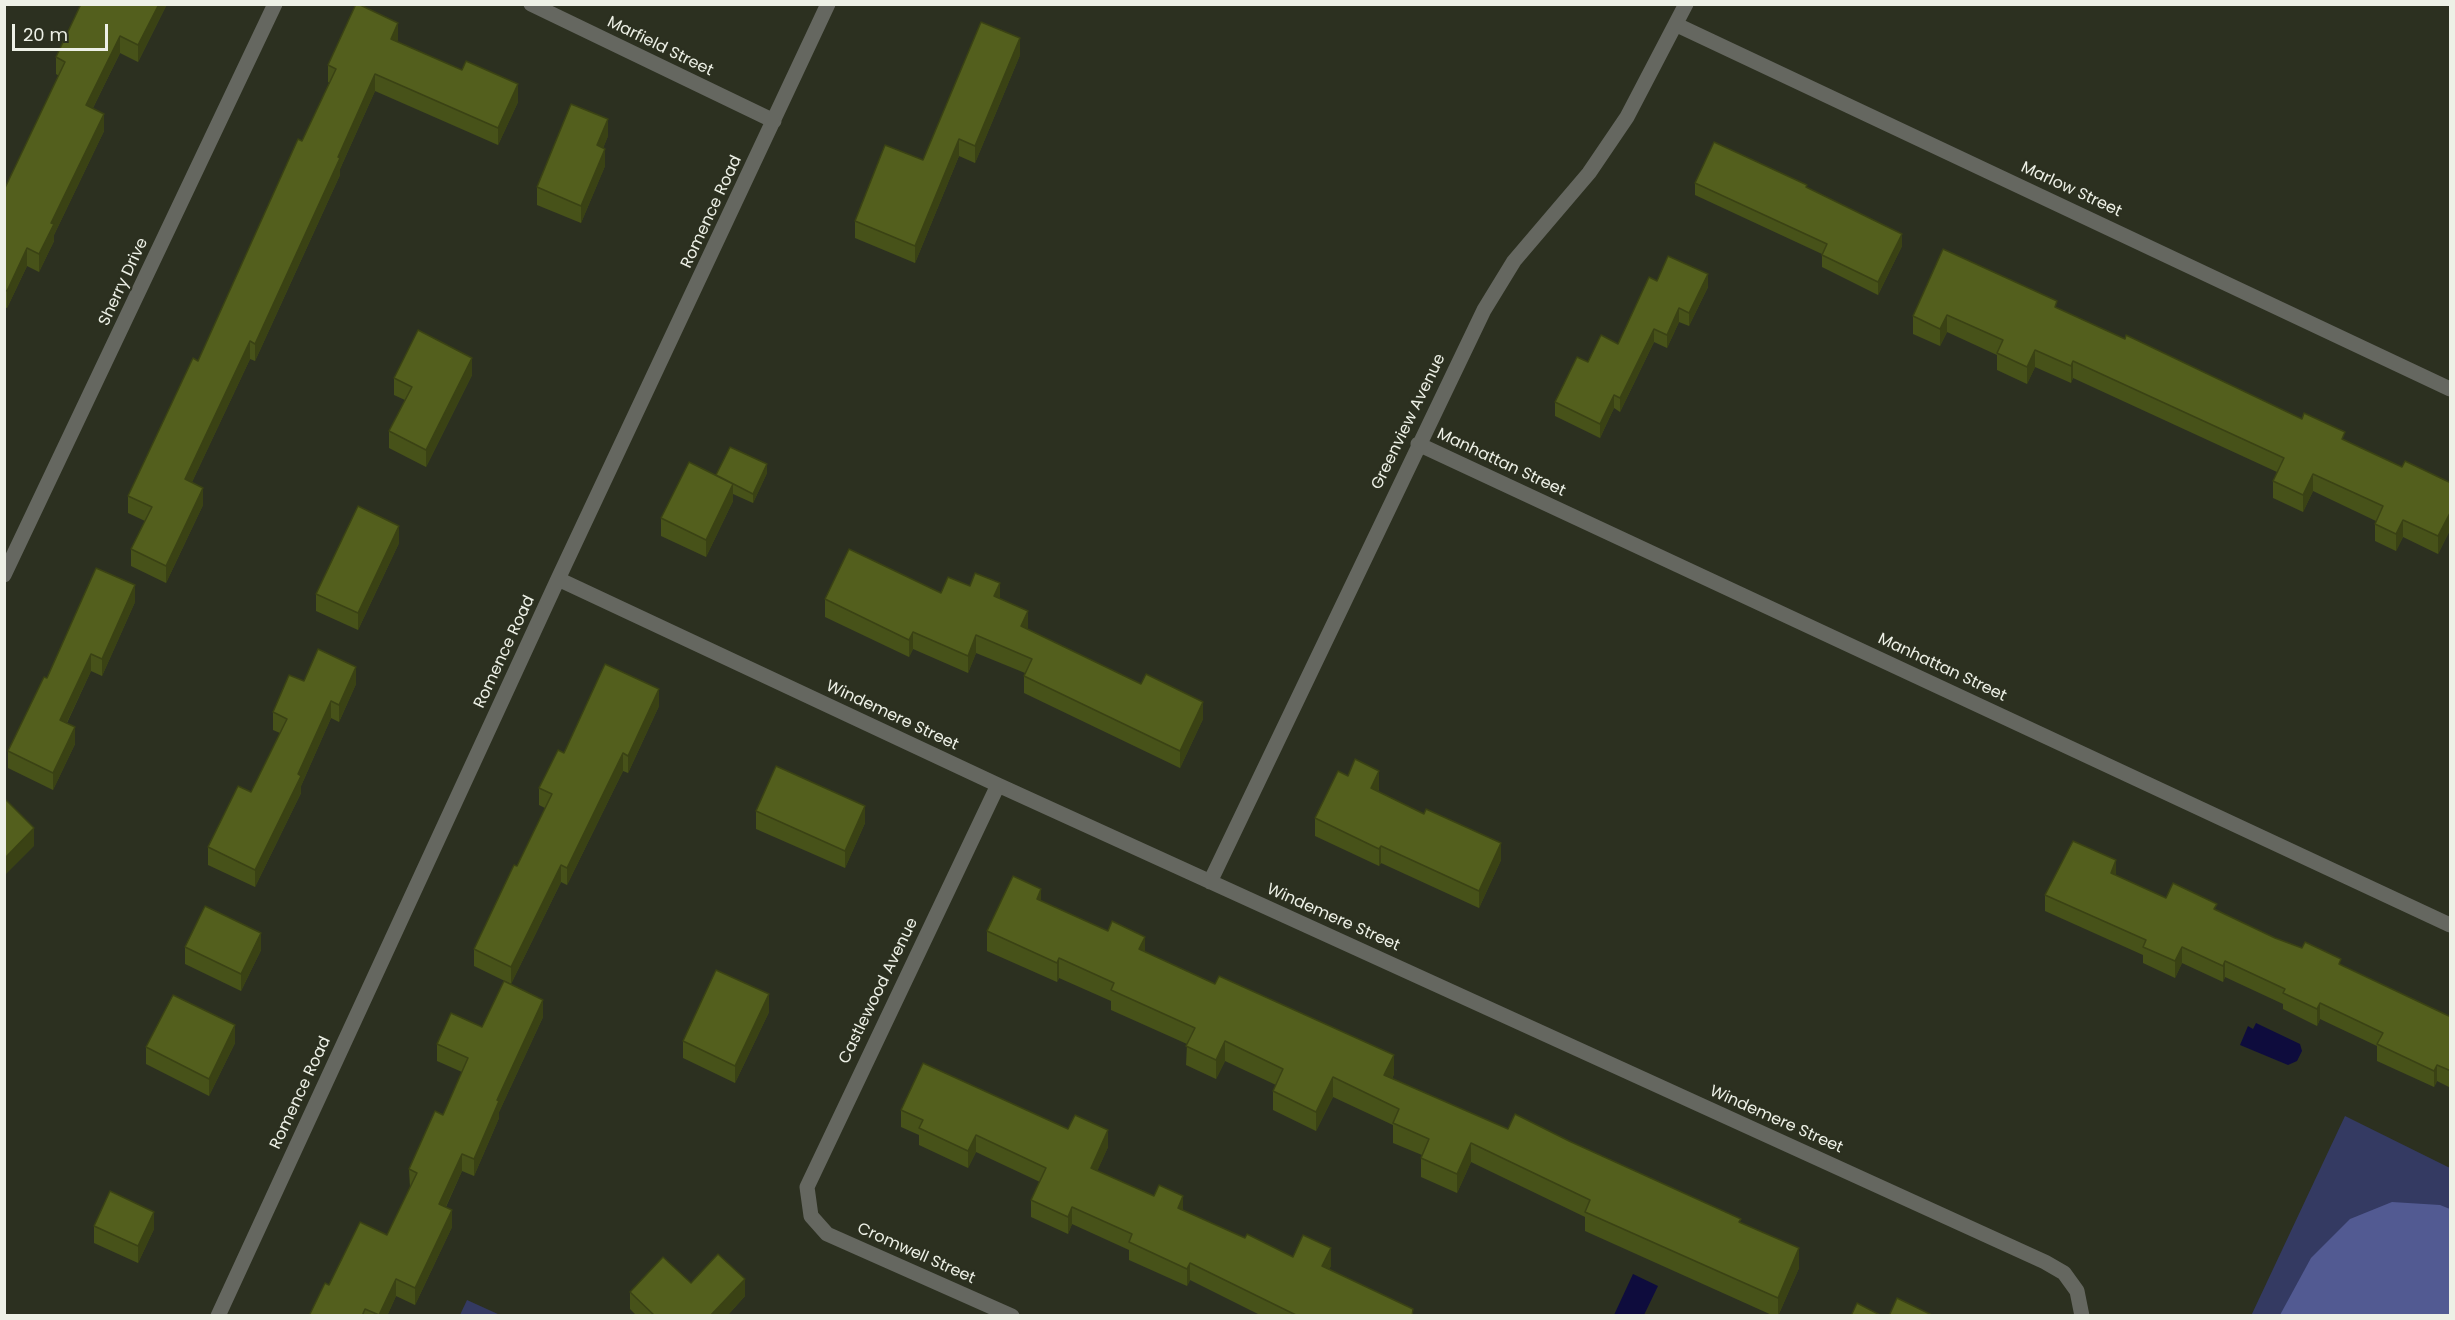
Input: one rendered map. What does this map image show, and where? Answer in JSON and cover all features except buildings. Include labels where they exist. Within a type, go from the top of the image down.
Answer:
[{"type":"street","name":"Sherry Drive","points":[[4,575],[275,4]]},
{"type":"street","name":"Marfield Street","points":[[531,4],[774,122]]},
{"type":"street","name":"Romence Road","points":[[218,1316],[558,579],[828,4]]},
{"type":"street","name":"Greenview Avenue","points":[[1210,882],[1418,444],[1490,300],[1514,261],[1589,173],[1628,117],[1686,4]]},
{"type":"street","name":"Marlow Street","points":[[1677,25],[2451,389]]},
{"type":"street","name":"Manhattan Street","points":[[1418,444],[2451,925]]},
{"type":"street","name":"Windemere Street","points":[[558,579],[998,785],[2045,1262],[2064,1273],[2077,1291],[2080,1309]]},
{"type":"street","name":"Castlewood Avenue","points":[[812,1216],[807,1187],[998,785]]},
{"type":"street","name":"Cromwell Street","points":[[812,1216],[827,1234],[1012,1316]]},
{"type":"shaded area","points":[[2256,1023],[2300,1044],[2302,1051],[2297,1061],[2288,1065],[2240,1045],[2248,1026],[2253,1029]]},
{"type":"shaded area","points":[[2345,1116],[2450,1168],[2450,1315],[2251,1316]]},
{"type":"shaded area","points":[[2392,1202],[2440,1205],[2450,1209],[2450,1315],[2280,1315],[2311,1258],[2350,1219]]},
{"type":"shaded area","points":[[1633,1274],[1658,1286],[1644,1315],[1614,1315]]},
{"type":"shaded area","points":[[467,1300],[500,1315],[460,1315]]}]
